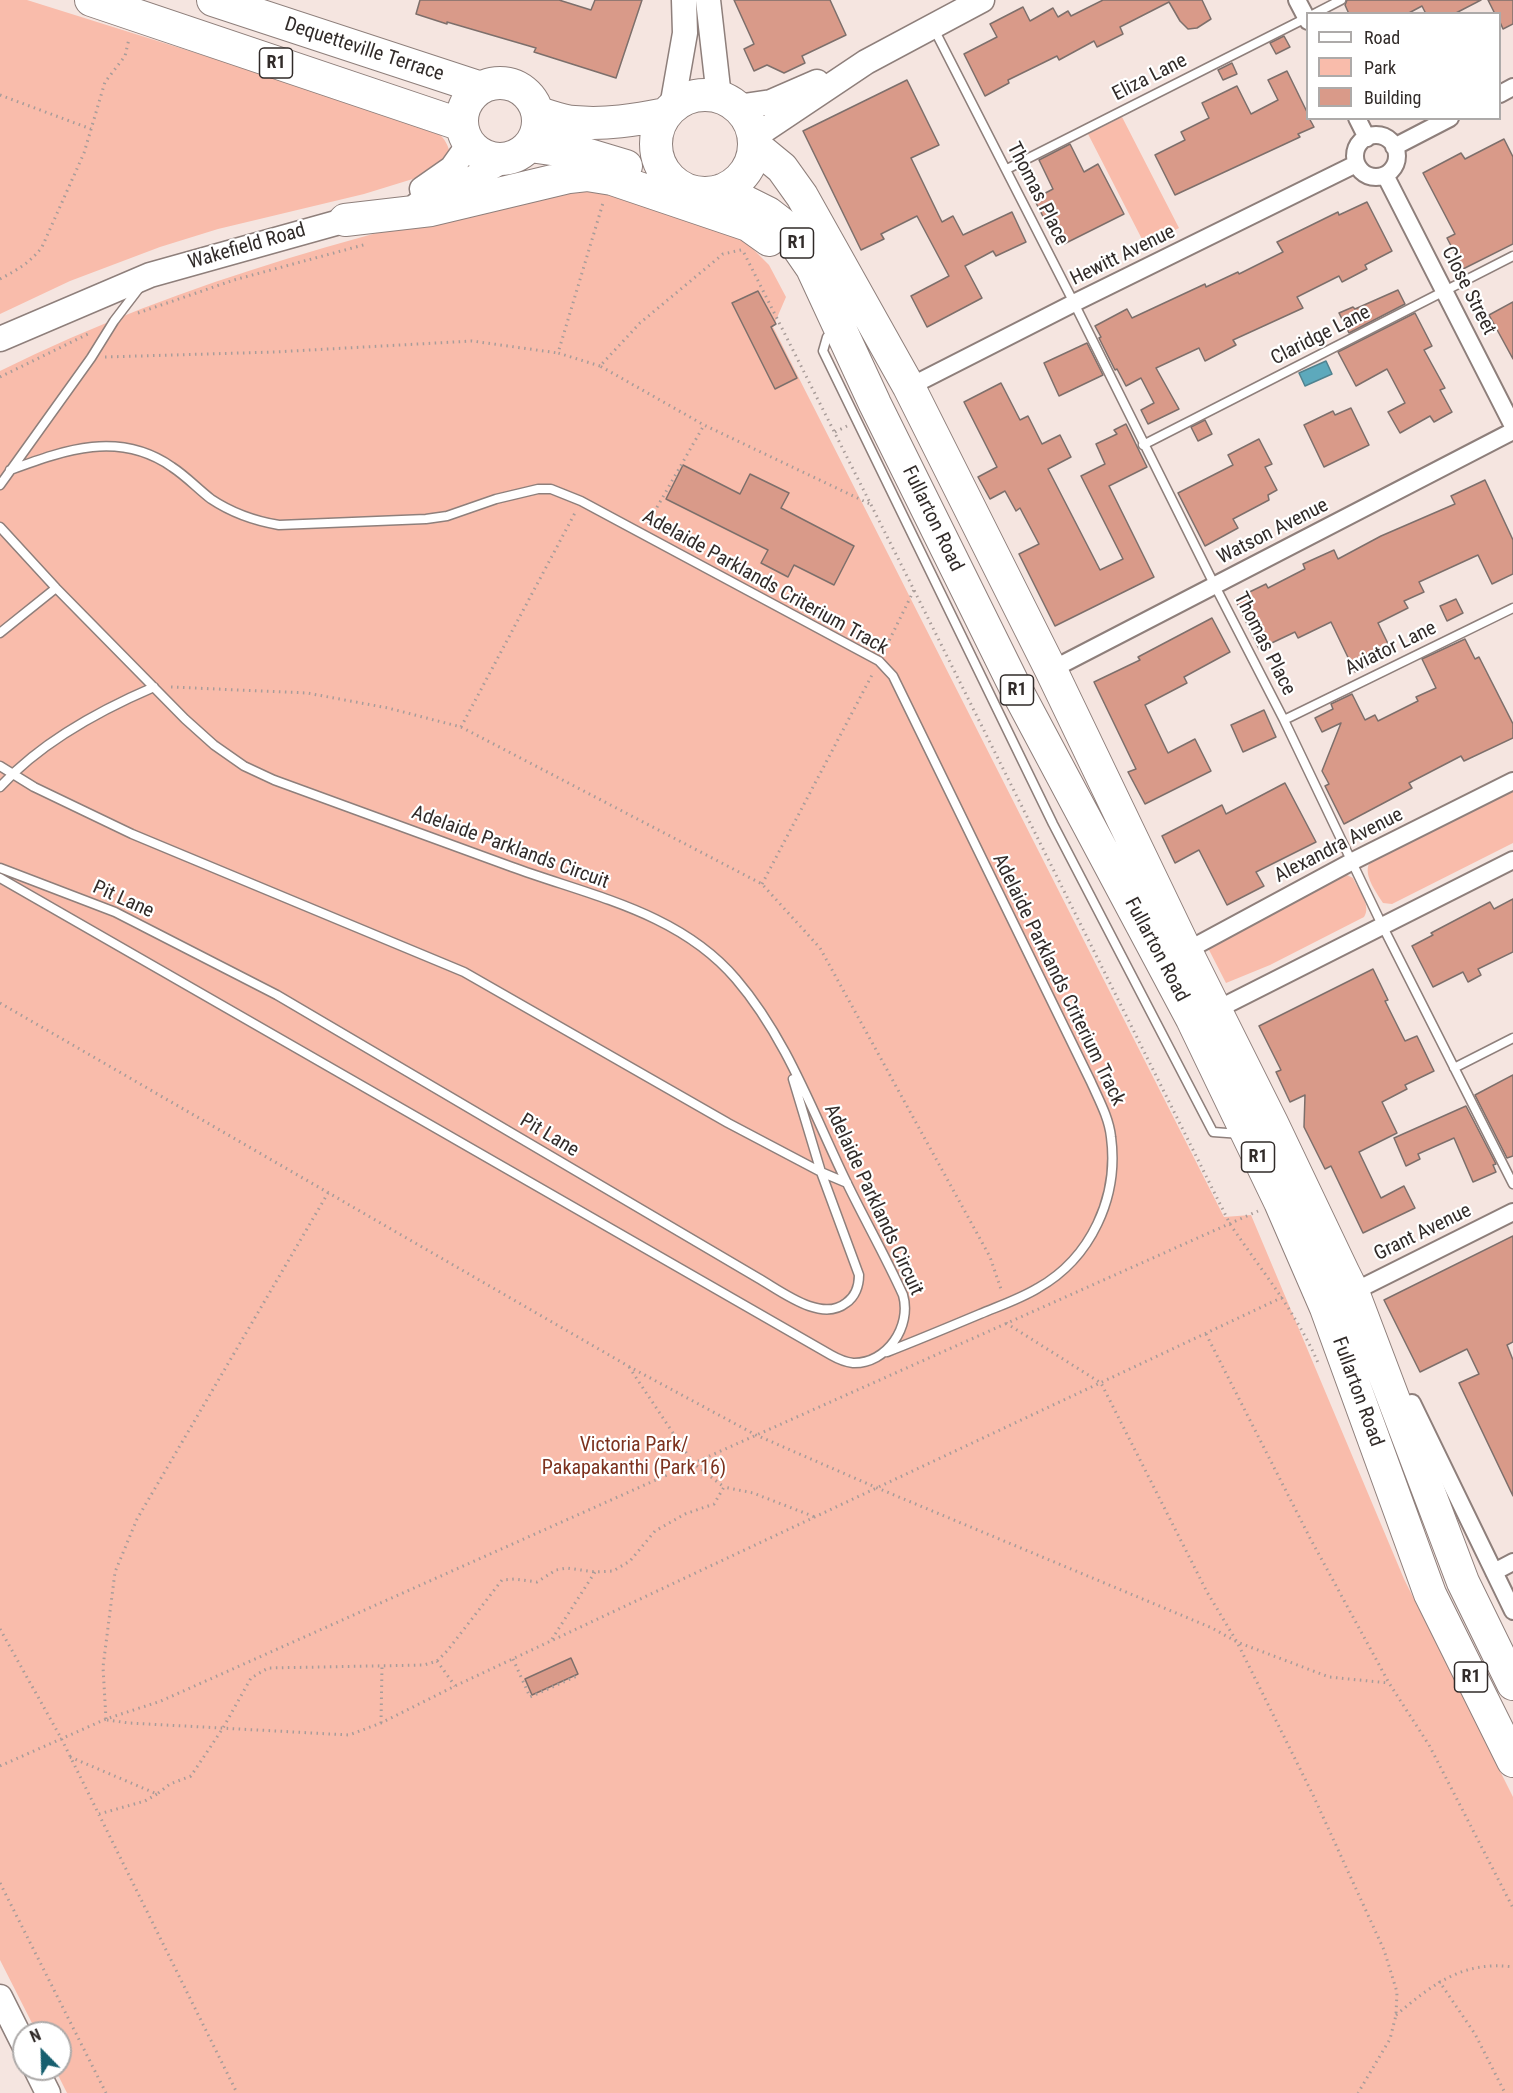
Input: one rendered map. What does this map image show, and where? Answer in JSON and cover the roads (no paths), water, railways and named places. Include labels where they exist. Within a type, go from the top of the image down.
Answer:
[{"type":"highway","name":"Dequetteville Terrace","points":[[91,0],[466,134]]},
{"type":"highway","name":"Dequetteville Terrace","points":[[213,0],[481,88]]},
{"type":"highway","name":"R1","points":[[481,88],[504,83],[516,86],[526,93],[538,113]]},
{"type":"highway","points":[[466,134],[464,110],[481,88]]},
{"type":"highway","points":[[678,185],[662,168],[656,146],[657,134],[669,111],[681,101],[699,95],[728,102]]},
{"type":"highway","name":"R1","points":[[728,102],[748,121],[754,141]]},
{"type":"highway","points":[[517,153],[536,136],[539,124],[538,113],[572,122],[601,123],[635,120],[669,111]]},
{"type":"highway","name":"R1","points":[[466,134],[479,153],[491,159],[517,153],[586,154],[699,193],[722,190]]},
{"type":"highway","points":[[722,190],[739,179],[745,172],[750,164],[754,141]]},
{"type":"highway","name":"Fullarton Road","points":[[754,141],[795,184],[909,387],[1051,669],[1247,1134],[1280,1202],[1326,1308],[1430,1594],[1513,1761]]},
{"type":"highway","points":[[345,220],[431,210],[569,177],[587,176],[612,179],[748,225],[778,246],[799,269],[840,328]]},
{"type":"highway","name":"Fullarton Road","points":[[722,190],[782,222],[812,268],[875,404],[1015,687],[1176,961],[1216,1010],[1353,1292],[1463,1582],[1511,1676]]},
{"type":"highway","points":[[875,404],[909,387]]},
{"type":"highway","points":[[1015,687],[1051,669]]},
{"type":"highway","points":[[1326,1308],[1353,1292]]},
{"type":"highway","points":[[1477,1689],[1511,1676]]},
{"type":"main road","points":[[669,111],[685,33],[684,0]]},
{"type":"main road","points":[[708,0],[728,102],[771,102],[866,62]]},
{"type":"main road","points":[[754,141],[866,62],[982,0]]},
{"type":"main road","name":"Wakefield Road","points":[[345,220],[430,185],[452,168],[466,134]]},
{"type":"main road","name":"Wakefield Road","points":[[0,339],[150,275],[345,220],[417,204],[473,178],[517,153]]},
{"type":"main road","points":[[0,1997],[12,2022]]},
{"type":"street","points":[[1297,0],[1306,13]]},
{"type":"street","points":[[1358,120],[1367,138]]},
{"type":"street","points":[[1394,147],[1446,120]]},
{"type":"street","points":[[1381,136],[1394,147],[1396,161],[1393,168],[1385,175],[1370,177],[1364,174],[1356,164],[1356,150],[1359,144],[1367,138],[1381,136]]},
{"type":"street","name":"Hewitt Avenue","points":[[909,387],[1356,164]]},
{"type":"street","name":"Close Street","points":[[1385,175],[1513,426]]},
{"type":"street","name":"Watson Avenue","points":[[1051,669],[1513,432]]},
{"type":"street","name":"Alexandra Avenue","points":[[1176,961],[1351,862],[1513,781]]},
{"type":"street","points":[[1216,1010],[1513,860]]},
{"type":"street","name":"Grant Avenue","points":[[1353,1292],[1513,1212]]},
{"type":"street","points":[[1412,1403],[1513,1611]]},
{"type":"street","points":[[1494,1572],[1513,1562]]},
{"type":"lane","name":"Eliza Lane","points":[[1318,12],[1341,0]]},
{"type":"lane","name":"Eliza Lane","points":[[1006,169],[1306,19]]},
{"type":"lane","name":"Thomas Place","points":[[932,25],[1284,720],[1383,927],[1513,1184]]},
{"type":"lane","name":"Claridge Lane","points":[[1143,445],[1513,256]]},
{"type":"lane","points":[[0,485],[91,358],[114,321],[150,275]]},
{"type":"lane","points":[[840,328],[827,337],[823,351],[1053,824],[1213,1132],[1247,1134]]},
{"type":"lane","name":"Adelaide Parklands Criterium Track","points":[[10,470],[71,450],[104,446],[130,448],[172,467],[212,499],[232,511],[264,523],[279,525],[426,519],[447,516],[496,499],[538,489],[551,489],[581,501],[879,661],[893,676],[1091,1082],[1105,1113],[1111,1135],[1113,1162],[1106,1206],[1097,1228],[1066,1266],[1040,1287],[879,1356]]},
{"type":"lane","name":"Adelaide Parklands Circuit","points":[[0,527],[56,588],[154,687],[214,745],[244,766],[274,780],[527,873],[651,915],[680,930],[736,978],[767,1021],[788,1058],[847,1183],[897,1280],[906,1305],[906,1316],[900,1333],[890,1347],[879,1356]]},
{"type":"lane","points":[[0,633],[56,588]]},
{"type":"lane","name":"Aviator Lane","points":[[1284,720],[1513,608]]},
{"type":"lane","points":[[0,787],[12,774],[59,736],[126,698],[154,687]]},
{"type":"lane","points":[[0,766],[34,787],[132,834],[464,972],[728,1123],[821,1172],[847,1183]]},
{"type":"lane","name":"Pit Lane","points":[[0,868],[115,912],[277,995],[758,1278],[814,1308],[828,1310],[840,1308],[850,1300],[857,1289],[859,1275],[821,1172],[788,1058]]},
{"type":"lane","points":[[0,878],[831,1355],[851,1363],[863,1362],[879,1356]]},
{"type":"lane","points":[[1454,1068],[1513,1038]]},
{"type":"water","points":[[1326,361],[1332,374],[1305,386],[1299,373]]},
{"type":"park label","name":"Victoria Park/ Pakapakanthi (Park 16)","points":[[634,1458]]}]
